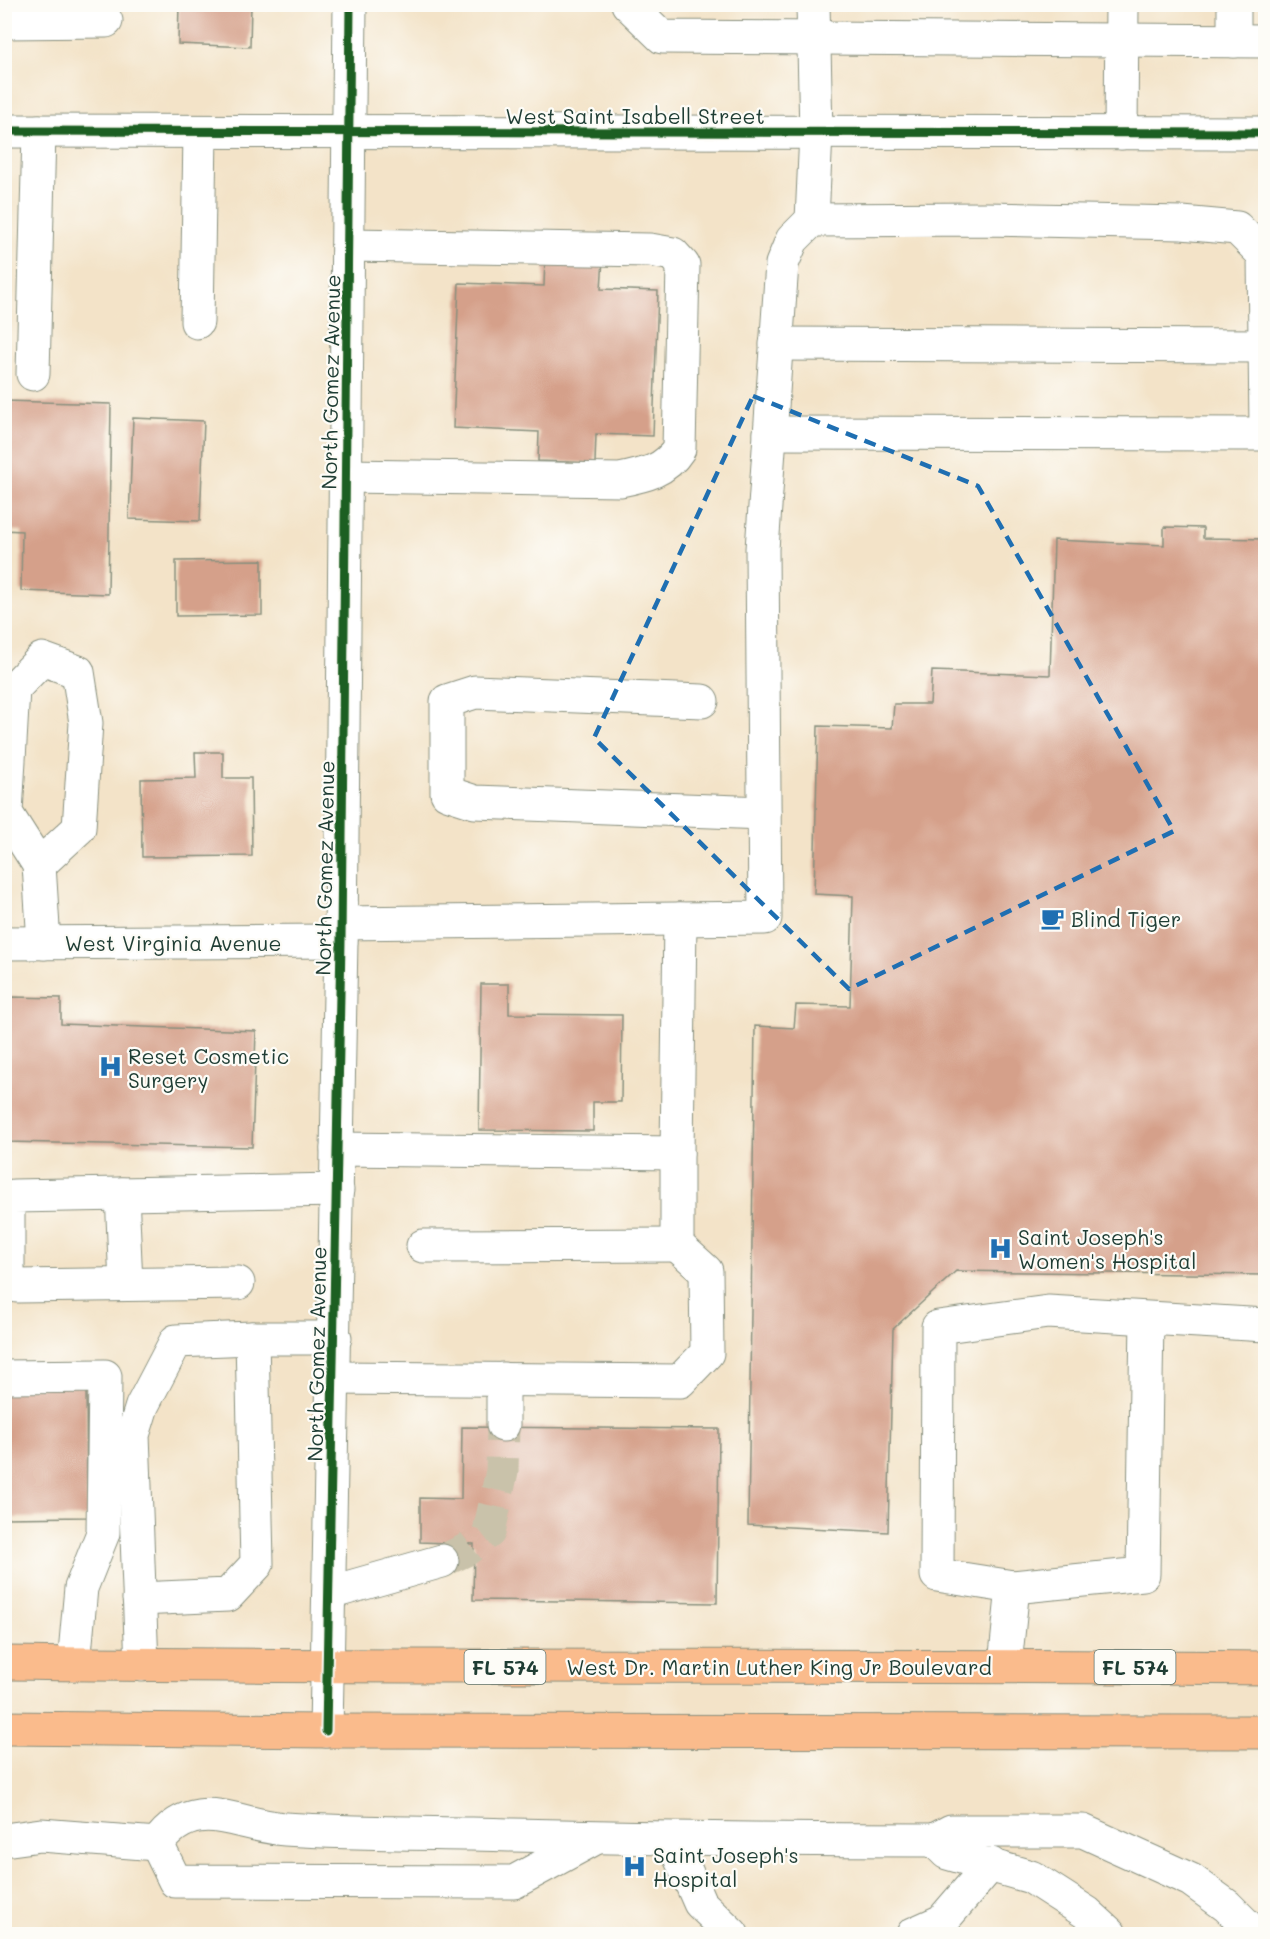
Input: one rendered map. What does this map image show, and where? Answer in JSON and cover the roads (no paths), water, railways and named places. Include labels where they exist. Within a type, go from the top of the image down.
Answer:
[{"type":"main road","name":"West Dr. Martin Luther King Jr Boulevard","points":[[4,1663],[327,1667],[1005,1665],[1266,1668]]},
{"type":"main road","points":[[4,1728],[326,1731],[1266,1732]]},
{"type":"street","name":"North Gomez Avenue","points":[[326,1731],[341,932],[350,245],[350,4]]},
{"type":"street","points":[[628,4],[662,37],[1250,41],[1234,4]]},
{"type":"street","points":[[702,701],[475,692],[447,701],[447,793],[475,802],[764,813],[762,549],[782,264],[792,240],[812,220],[816,133],[813,4]]},
{"type":"street","points":[[1121,133],[1122,4]]},
{"type":"street","points":[[4,22],[106,21]]},
{"type":"street","name":"West Saint Isabell Street","points":[[4,131],[351,134],[1266,133]]},
{"type":"street","points":[[33,374],[39,131]]},
{"type":"street","points":[[197,322],[200,132]]},
{"type":"street","points":[[812,220],[986,219],[1182,223],[1237,228],[1264,255],[1266,428]]},
{"type":"street","points":[[346,476],[620,480],[646,474],[670,464],[679,449],[683,266],[673,254],[650,250],[350,245]]},
{"type":"street","points":[[776,344],[1264,346]]},
{"type":"street","points":[[770,433],[1266,434]]},
{"type":"street","points":[[39,865],[79,828],[86,723],[78,672],[42,659],[13,689],[6,813],[39,865],[44,943]]},
{"type":"street","name":"West Virginia Avenue","points":[[4,943],[765,918],[764,813]]},
{"type":"street","points":[[677,1245],[680,919]]},
{"type":"street","points":[[337,1149],[677,1152]]},
{"type":"street","points":[[238,1282],[17,1286],[8,1279],[8,1202],[14,1196],[337,1190]]},
{"type":"street","points":[[122,1194],[126,1284]]},
{"type":"street","points":[[334,1378],[680,1381],[707,1353],[706,1271],[677,1245],[423,1246]]},
{"type":"street","points":[[1147,1318],[1143,1574],[1013,1587],[937,1575],[938,1327],[1048,1312],[1266,1325]]},
{"type":"street","points":[[139,1599],[228,1595],[257,1564],[252,1338]]},
{"type":"street","points":[[142,1665],[132,1436],[142,1407],[176,1341],[335,1338]]},
{"type":"street","points":[[4,1377],[105,1376],[104,1533],[81,1588],[75,1664]]},
{"type":"street","points":[[503,1379],[503,1425]]},
{"type":"street","points":[[329,1593],[442,1561]]},
{"type":"street","points":[[1005,1665],[1013,1587]]},
{"type":"street","points":[[157,1844],[168,1827],[216,1813],[245,1823],[282,1829],[672,1839],[934,1840],[951,1831],[1083,1831],[1191,1880],[1227,1906],[1255,1935]]},
{"type":"street","points":[[4,1840],[41,1835],[157,1844]]},
{"type":"street","points":[[157,1844],[175,1881],[514,1882],[596,1837]]},
{"type":"street","points":[[672,1839],[700,1903],[732,1935]]},
{"type":"street","points":[[934,1840],[947,1853],[1030,1877],[1087,1913],[1110,1935]]},
{"type":"street","points":[[913,1935],[942,1921],[991,1864]]},
{"type":"tunnel","points":[[442,1561],[466,1550],[489,1532],[502,1471],[503,1425]]},
{"type":"place","name":"Blind Tiger","points":[[1053,918]]},
{"type":"place","name":"Reset Cosmetic Surgery","points":[[110,1067]]},
{"type":"place","name":"Saint Joseph's Women's Hospital","points":[[1000,1248]]},
{"type":"place","name":"Saint Joseph's Hospital","points":[[635,1866]]}]
